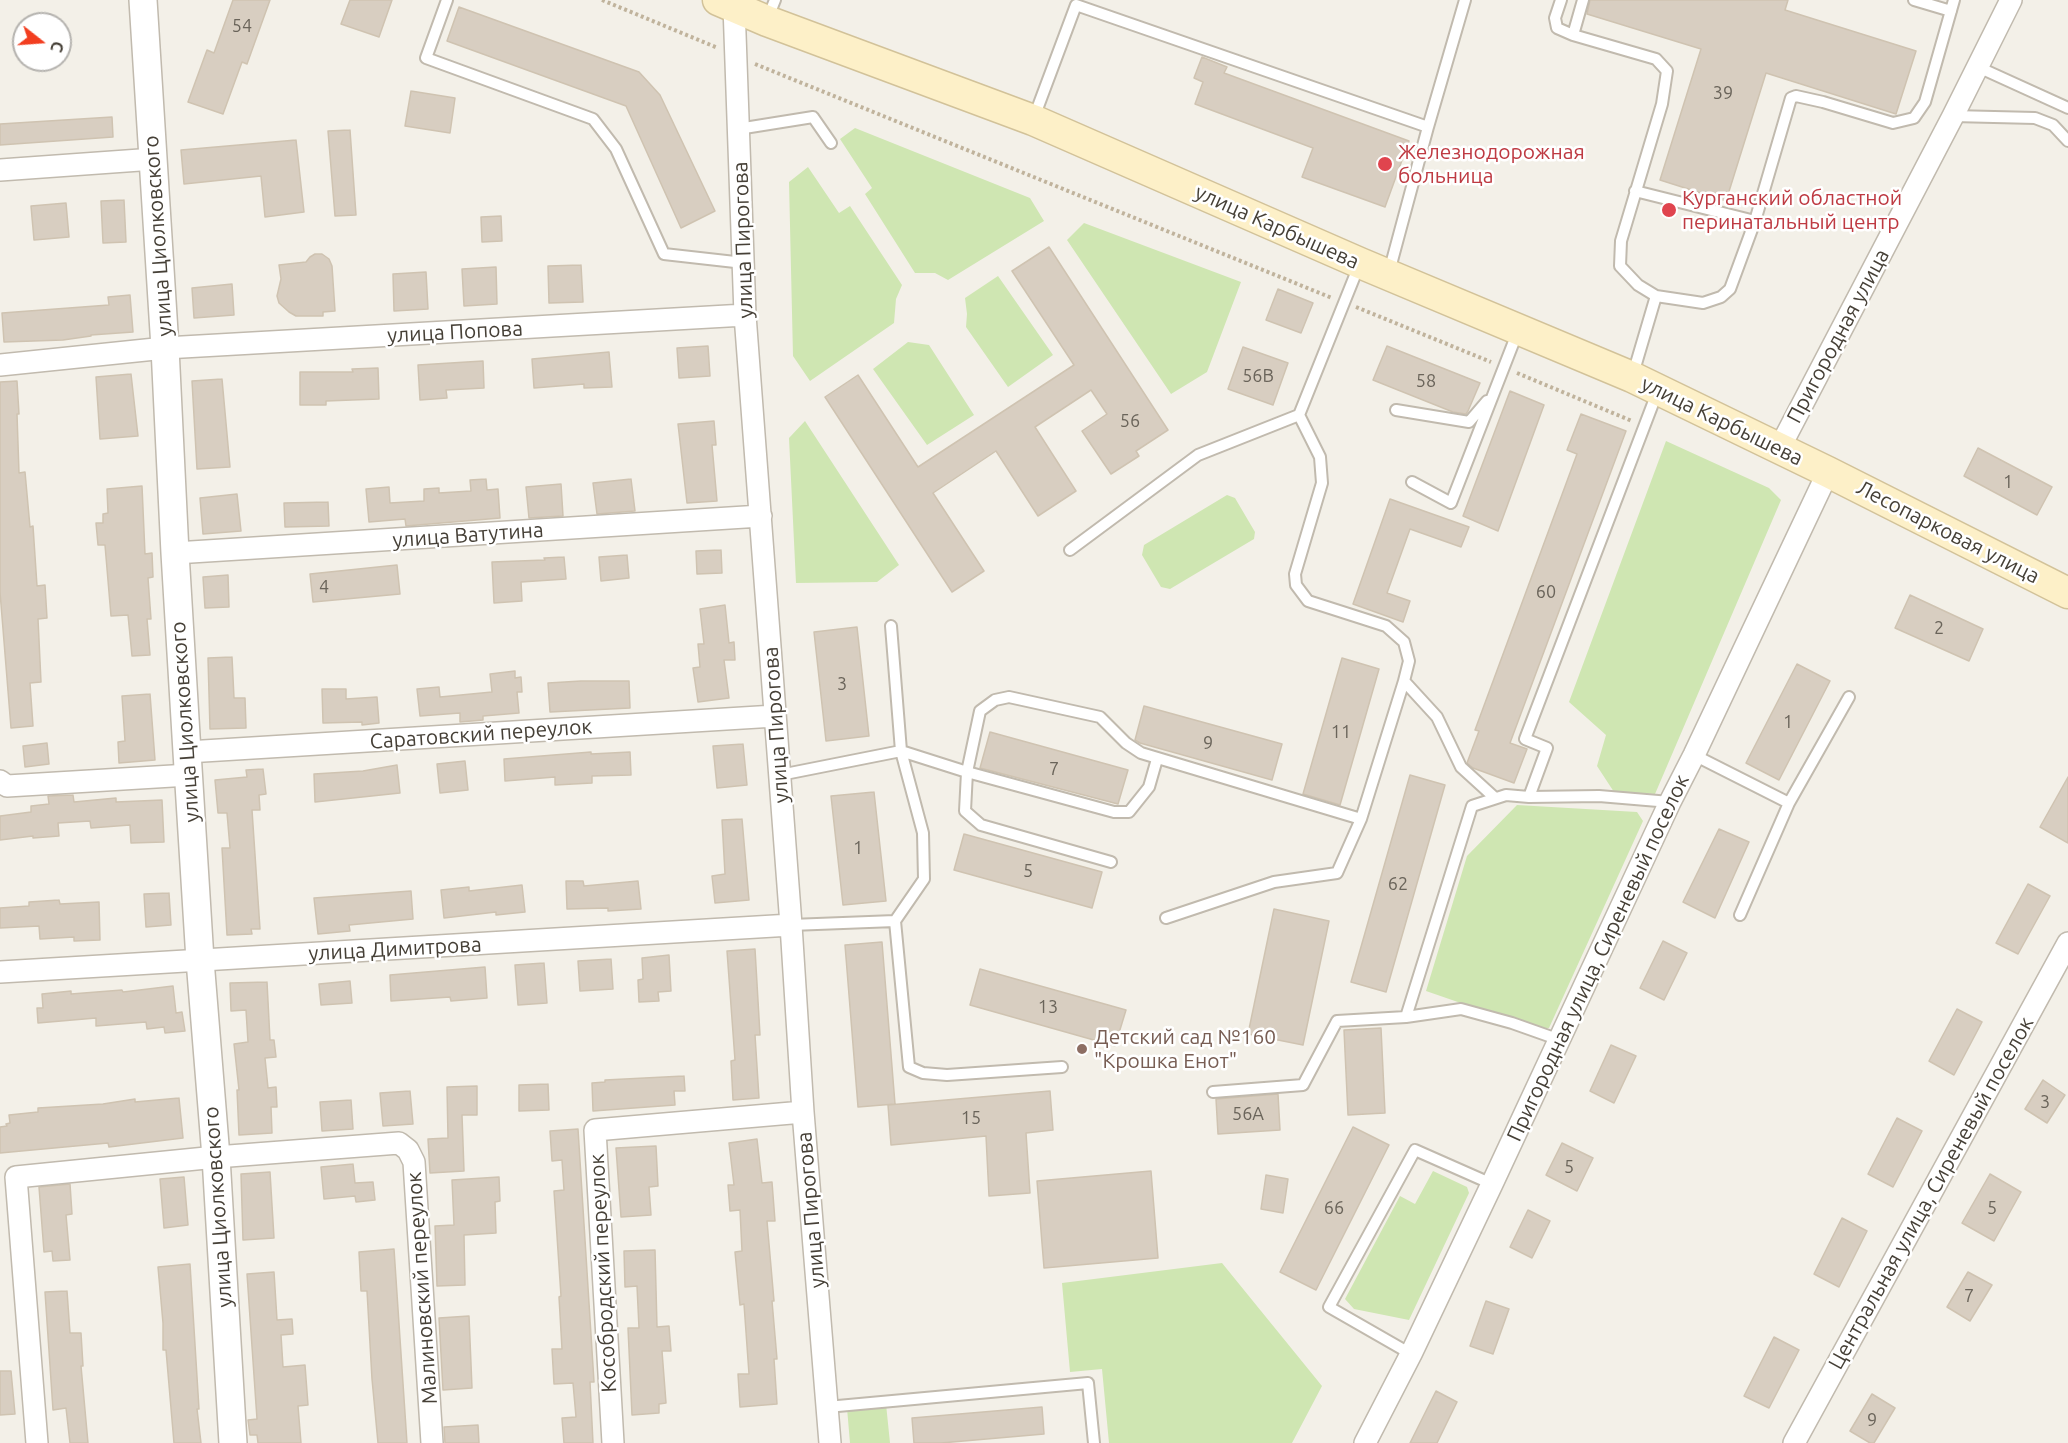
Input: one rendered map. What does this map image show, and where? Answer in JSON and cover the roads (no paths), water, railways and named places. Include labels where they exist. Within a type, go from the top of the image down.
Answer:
[{"type":"main road","name":"улица Карбышева","points":[[726,3],[771,10],[1033,120],[1518,331],[1632,377],[1828,472]]},
{"type":"main road","name":"Лесопарковая улица","points":[[1828,472],[2068,593]]},
{"type":"street","name":"улица Циолковского","points":[[143,0],[200,960],[216,1157],[233,1443]]},
{"type":"street","name":"Пригородная улица","points":[[1779,449],[2011,0]]},
{"type":"street","name":"улица Пирогова","points":[[726,3],[734,55],[745,315],[791,925],[802,1112],[830,1443]]},
{"type":"street","points":[[0,170],[154,159]]},
{"type":"street","name":"улица Попова","points":[[0,365],[165,348],[745,315]]},
{"type":"street","name":"Пригородная улица, Сиреневый поселок","points":[[1365,1443],[1411,1354],[1828,472]]},
{"type":"street","name":"улица Ватутина","points":[[175,553],[760,516]]},
{"type":"street","name":"Саратовский переулок","points":[[0,781],[7,786],[188,764],[775,716]]},
{"type":"street","name":"улица Димитрова","points":[[0,972],[791,925]]},
{"type":"street","name":"Центральная улица, Сиреневый поселок","points":[[1794,1443],[2068,943]]},
{"type":"street","name":"Кособродский переулок","points":[[613,1443],[595,1130],[802,1112]]},
{"type":"street","name":"Малиновский переулок","points":[[37,1443],[16,1177],[216,1157],[399,1143],[408,1150],[414,1162],[432,1443]]},
{"type":"lane","points":[[447,0],[426,58],[593,119],[616,149],[664,254],[744,263]]},
{"type":"lane","points":[[1388,275],[1465,0]]},
{"type":"lane","points":[[1560,0],[1556,18],[1557,28],[1573,35],[1656,59],[1667,71],[1662,104],[1621,241],[1620,266],[1638,285],[1656,296],[1703,303],[1721,297],[1731,289],[1755,221],[1791,98],[1796,96],[1823,102],[1893,123],[1914,118],[1925,102],[1953,5],[1914,0]]},
{"type":"lane","points":[[1573,35],[1583,0]]},
{"type":"lane","points":[[1033,120],[1076,2],[1428,127]]},
{"type":"lane","points":[[1978,67],[2068,108]]},
{"type":"lane","points":[[1953,116],[2035,118],[2053,125],[2068,141]]},
{"type":"lane","points":[[738,129],[813,117],[831,144]]},
{"type":"lane","points":[[1635,191],[1755,221]]},
{"type":"lane","points":[[1070,550],[1198,455],[1299,415],[1360,263]]},
{"type":"lane","points":[[1632,377],[1656,296]]},
{"type":"lane","points":[[1412,482],[1451,503],[1518,331]]},
{"type":"lane","points":[[1529,797],[1547,748],[1525,738],[1659,390]]},
{"type":"lane","points":[[1396,410],[1469,422],[1495,391]]},
{"type":"lane","points":[[1166,918],[1274,882],[1337,873],[1361,819],[1404,681],[1409,661],[1404,642],[1386,626],[1308,601],[1296,585],[1295,574],[1322,483],[1320,457],[1299,415]]},
{"type":"lane","points":[[891,626],[902,751],[923,833],[924,879],[895,921],[909,1067],[922,1073],[947,1075],[1062,1067]]},
{"type":"lane","points":[[1404,681],[1437,717],[1461,767],[1495,798]]},
{"type":"lane","points":[[1111,862],[981,825],[965,811],[967,772],[980,711],[995,700],[1009,697],[1101,717],[1126,743],[1141,753],[1361,819]]},
{"type":"lane","points":[[1740,915],[1789,803],[1849,697]]},
{"type":"lane","points":[[780,775],[902,751],[967,772],[1114,812],[1129,812],[1149,787],[1157,759]]},
{"type":"lane","points":[[1694,755],[1789,803]]},
{"type":"lane","points":[[1406,1017],[1472,806],[1506,795],[1599,796],[1670,802]]},
{"type":"lane","points":[[791,925],[895,921]]},
{"type":"lane","points":[[1213,1092],[1303,1085],[1337,1022],[1406,1017],[1461,1009],[1512,1023],[1560,1040]]},
{"type":"lane","points":[[1411,1354],[1329,1307],[1416,1150],[1492,1184]]},
{"type":"lane","points":[[827,1407],[1088,1383],[1094,1443]]},
{"type":"place","name":"Железнодорожная больница","points":[[1385,164]]},
{"type":"place","name":"Курганский областной перинатальный центр","points":[[1669,210]]},
{"type":"place","name":"Детский сад №160 \"Крошка Енот\"","points":[[1082,1049]]}]
